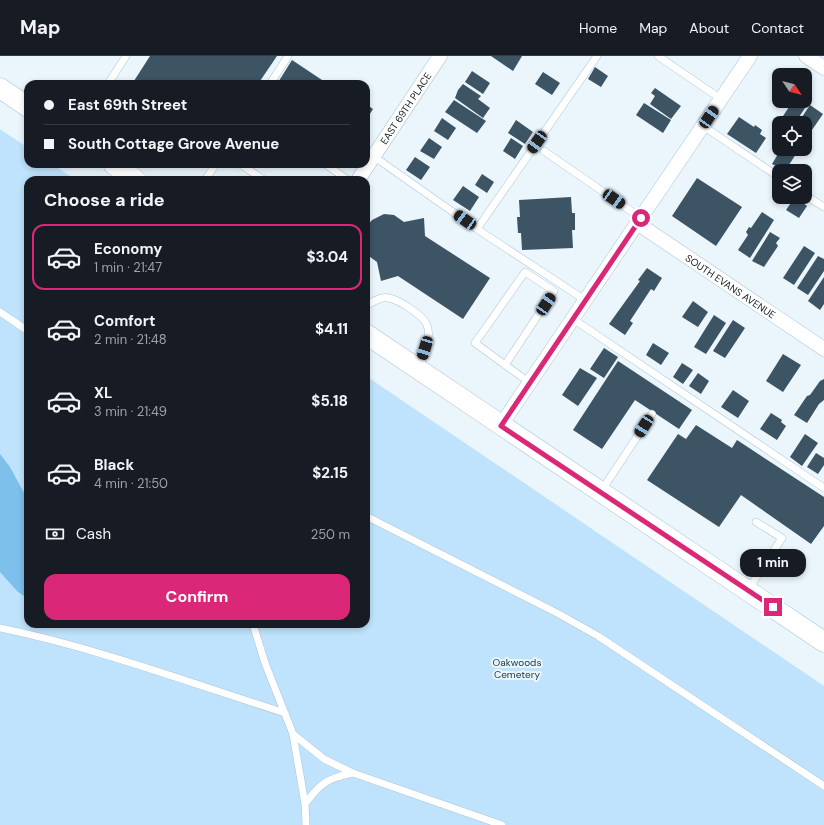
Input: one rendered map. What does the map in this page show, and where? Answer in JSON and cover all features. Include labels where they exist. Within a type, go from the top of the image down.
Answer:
[{"type":"main road","points":[[0,88],[24,104]]},
{"type":"main road","points":[[118,168],[130,176]]},
{"type":"main road","points":[[370,337],[824,642]]},
{"type":"street","name":"EAST 69TH PLACE","points":[[370,154],[440,56]]},
{"type":"street","points":[[501,426],[750,56]]},
{"type":"street","points":[[806,56],[824,68]]},
{"type":"street","name":"SOUTH EVANS AVENUE","points":[[639,221],[824,349]]},
{"type":"lane","points":[[111,80],[126,56]]},
{"type":"lane","points":[[273,80],[288,56]]},
{"type":"lane","points":[[477,229],[597,56]]},
{"type":"lane","points":[[658,56],[721,98]]},
{"type":"lane","points":[[703,126],[772,172]]},
{"type":"lane","points":[[544,151],[639,221]]},
{"type":"lane","points":[[370,154],[477,229],[585,300]]},
{"type":"lane","points":[[246,168],[258,176]]},
{"type":"lane","points":[[330,168],[342,176]]},
{"type":"lane","points":[[812,200],[824,208]]},
{"type":"lane","points":[[505,365],[554,291],[525,272],[475,343],[505,365],[530,383]]},
{"type":"lane","points":[[546,286],[551,278]]},
{"type":"lane","points":[[370,303],[375,300],[388,297],[412,309],[427,324],[428,337],[418,370]]},
{"type":"lane","points":[[0,312],[24,328]]},
{"type":"lane","points":[[573,319],[824,488]]},
{"type":"lane","points":[[600,492],[652,414]]},
{"type":"lane","points":[[370,518],[557,613],[598,636],[824,786]]},
{"type":"lane","points":[[747,590],[782,538],[756,522]]},
{"type":"lane","points":[[0,628],[34,635],[114,658],[285,713]]},
{"type":"lane","points":[[254,628],[265,663],[293,734],[305,804],[306,825]]},
{"type":"lane","points":[[293,734],[324,759],[353,773],[502,825]]},
{"type":"lane","points":[[305,804],[314,790],[325,781],[353,773]]},
{"type":"green space","name":"Oakwoods Cemetery","points":[[0,129],[24,145],[24,168],[58,168],[70,176],[24,176],[24,628],[370,628],[370,379],[824,686],[824,825],[0,825]]},
{"type":"shaded area","points":[[0,454],[10,467],[24,493],[24,596],[17,591],[0,572]]},
{"type":"building","points":[[150,56],[277,56],[261,80],[135,80]]},
{"type":"building","points":[[491,56],[522,56],[513,71]]},
{"type":"building","points":[[292,60],[322,80],[280,80]]},
{"type":"building","points":[[595,67],[608,76],[601,87],[588,79]]},
{"type":"building","points":[[472,71],[490,83],[483,94],[465,82]]},
{"type":"building","points":[[543,72],[560,83],[552,95],[535,84]]},
{"type":"building","points":[[463,84],[481,96],[478,99],[490,108],[483,118],[455,98],[458,90]]},
{"type":"building","points":[[655,88],[681,106],[671,119],[650,104],[655,96],[651,93]]},
{"type":"building","points":[[454,100],[486,121],[477,133],[445,112]]},
{"type":"building","points":[[644,103],[671,120],[663,133],[636,115]]},
{"type":"building","points":[[812,106],[823,114],[812,130],[812,116],[803,116],[808,108],[812,108]]},
{"type":"building","points":[[370,107],[373,109],[370,114]]},
{"type":"building","points":[[788,108],[805,108],[800,116],[783,116]]},
{"type":"building","points":[[739,117],[754,127],[755,125],[762,130],[760,134],[766,138],[756,153],[727,134]]},
{"type":"building","points":[[442,118],[456,128],[448,140],[434,131]]},
{"type":"building","points":[[516,120],[533,132],[525,144],[508,133]]},
{"type":"building","points":[[429,138],[442,147],[434,159],[420,151]]},
{"type":"building","points":[[511,138],[523,146],[515,159],[503,151]]},
{"type":"building","points":[[777,156],[795,156],[790,164],[772,164]]},
{"type":"building","points":[[415,157],[430,167],[421,180],[406,170]]},
{"type":"building","points":[[482,174],[494,182],[487,193],[475,185]]},
{"type":"building","points":[[697,178],[742,207],[716,246],[672,216]]},
{"type":"building","points":[[463,186],[479,197],[470,211],[453,200]]},
{"type":"building","points":[[571,197],[572,213],[575,213],[575,230],[572,230],[573,248],[522,250],[521,233],[518,233],[517,217],[520,217],[519,200]]},
{"type":"building","points":[[790,204],[804,204],[807,206],[799,218],[786,210]]},
{"type":"building","points":[[762,212],[774,220],[750,258],[738,250],[748,235],[746,232],[749,227],[751,228]]},
{"type":"building","points":[[384,214],[394,215],[404,222],[424,218],[425,236],[490,278],[463,319],[398,276],[381,281],[377,262],[370,257],[370,222]]},
{"type":"building","points":[[770,232],[780,238],[776,243],[778,246],[764,267],[752,261]]},
{"type":"building","points":[[804,246],[815,253],[794,285],[783,278]]},
{"type":"building","points":[[818,256],[824,259],[824,271],[808,295],[797,288]]},
{"type":"building","points":[[647,268],[662,278],[654,291],[651,289],[630,321],[633,323],[625,335],[609,324],[640,281],[638,280]]},
{"type":"building","points":[[824,277],[824,304],[820,310],[808,301]]},
{"type":"building","points":[[693,301],[708,312],[698,327],[682,317]]},
{"type":"building","points":[[714,315],[726,323],[706,354],[694,347]]},
{"type":"building","points":[[733,320],[745,328],[725,358],[713,351]]},
{"type":"building","points":[[653,343],[669,353],[661,365],[646,355]]},
{"type":"building","points":[[604,348],[618,357],[604,378],[590,369]]},
{"type":"building","points":[[783,354],[801,365],[783,392],[766,381]]},
{"type":"building","points":[[618,361],[692,410],[679,429],[635,400],[602,449],[573,430]]},
{"type":"building","points":[[682,363],[693,370],[683,384],[673,377]]},
{"type":"building","points":[[580,368],[597,378],[578,406],[562,395]]},
{"type":"building","points":[[698,373],[709,381],[701,394],[689,386]]},
{"type":"building","points":[[824,379],[824,400],[819,404],[807,423],[794,415],[807,396],[810,395],[820,381]]},
{"type":"building","points":[[733,390],[749,401],[738,418],[721,407]]},
{"type":"building","points":[[771,413],[782,420],[781,422],[786,426],[777,440],[760,429]]},
{"type":"building","points":[[696,425],[732,448],[737,440],[824,497],[824,526],[811,544],[741,495],[719,527],[647,480],[678,434],[686,439]]},
{"type":"building","points":[[805,434],[818,443],[802,466],[790,457]]},
{"type":"building","points":[[816,453],[824,458],[824,465],[818,474],[807,467]]},
{"type":"route","points":[[641,218],[501,426],[773,607]]}]
